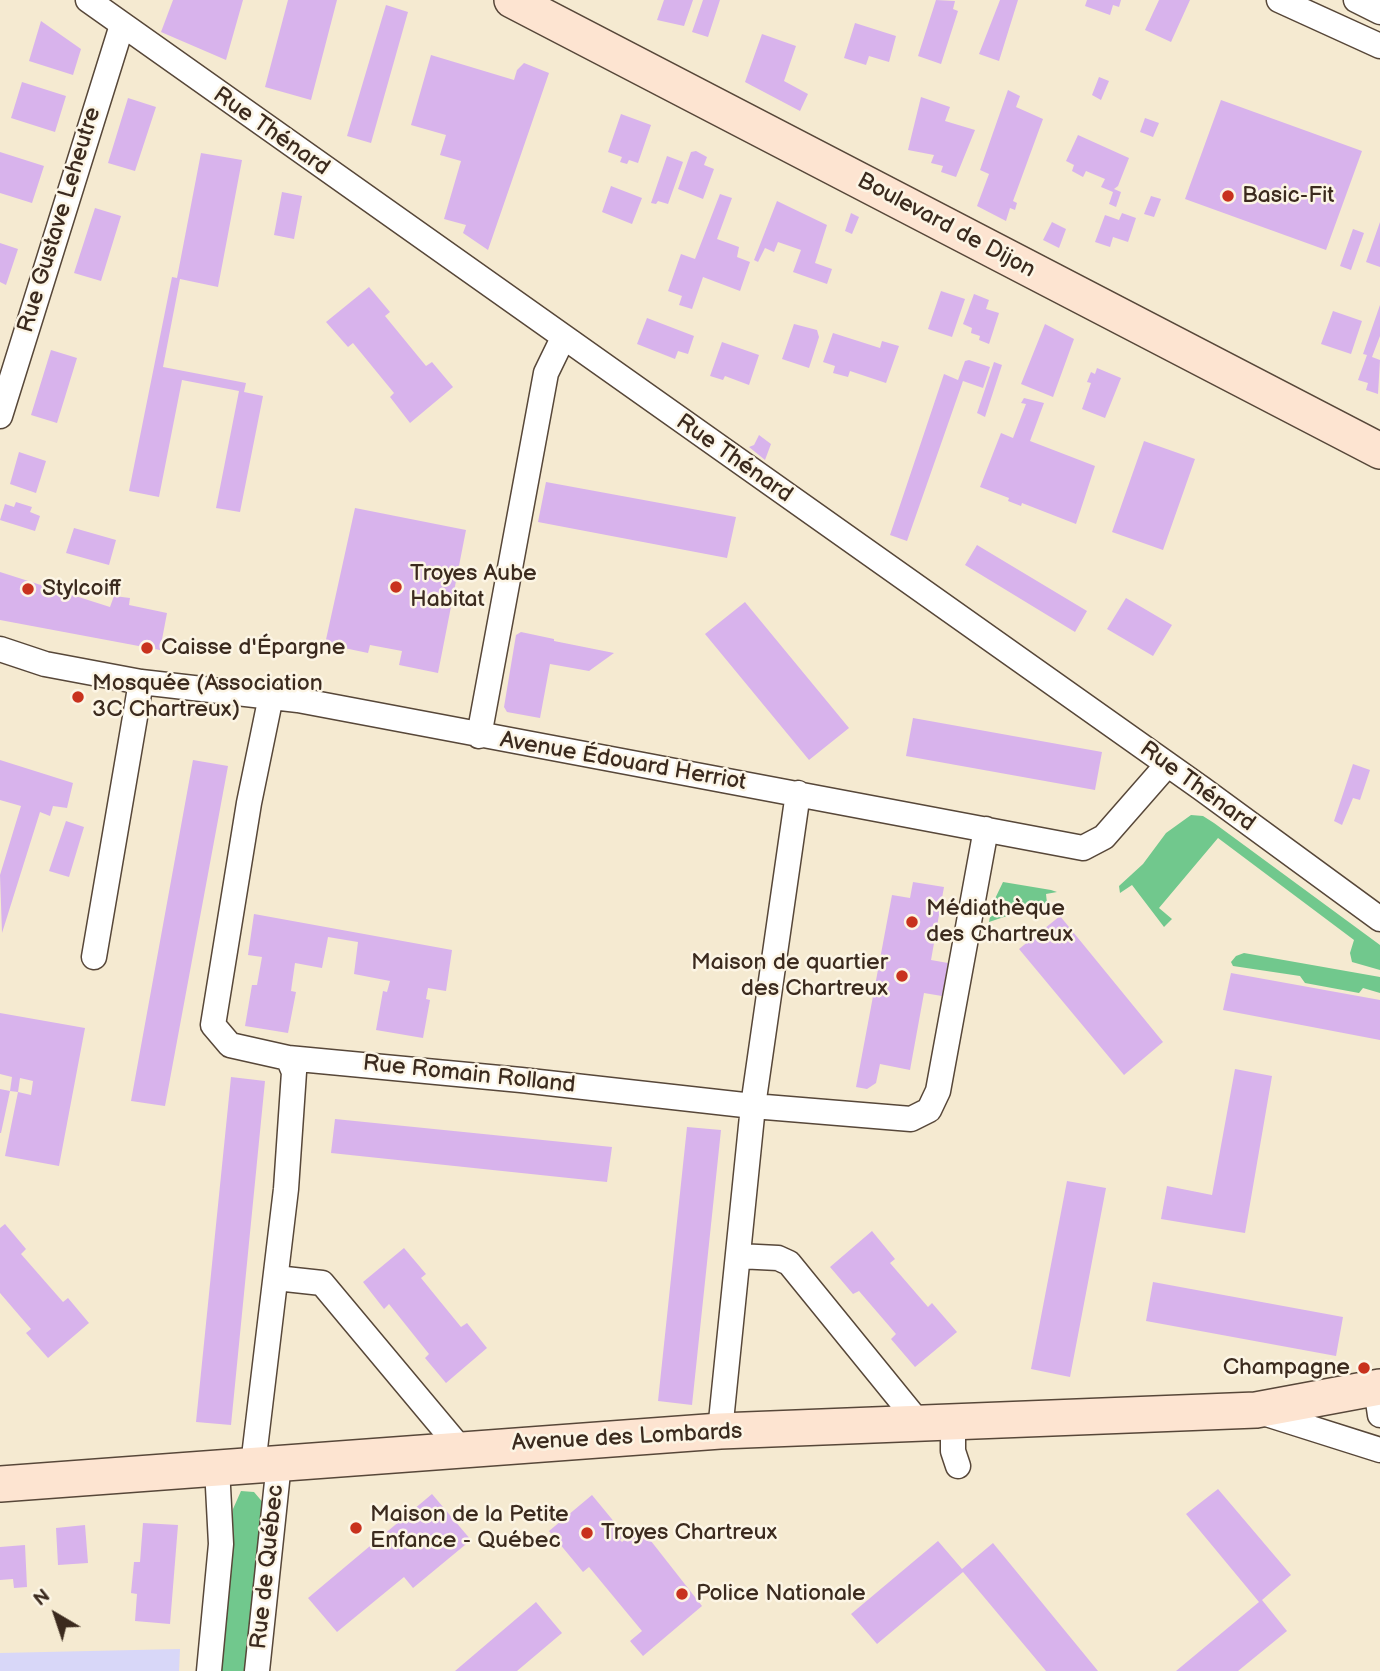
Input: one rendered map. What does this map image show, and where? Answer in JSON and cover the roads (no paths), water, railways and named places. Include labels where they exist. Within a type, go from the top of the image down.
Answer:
[{"type":"street","name":"Rue Thénard","points":[[88,0],[1380,919]]},
{"type":"street","points":[[1279,0],[1380,46]]},
{"type":"street","points":[[1356,0],[1380,12]]},
{"type":"street","name":"Boulevard de Dijon","points":[[533,5],[1380,452]]},
{"type":"street","name":"Rue Gustave Leheutre","points":[[0,416],[122,25]]},
{"type":"street","points":[[479,736],[546,373],[563,338]]},
{"type":"street","name":"Avenue Édouard Herriot","points":[[0,649],[45,664],[141,682],[271,696],[1083,848],[1104,837],[1167,765]]},
{"type":"street","name":"Avenue Édouard Herriot","points":[[0,664],[45,664]]},
{"type":"street","points":[[94,957],[141,682]]},
{"type":"street","name":"Rue Romain Rolland","points":[[271,696],[249,803],[213,1025],[230,1045],[288,1058],[753,1106],[911,1119],[929,1110],[938,1091],[986,829]]},
{"type":"street","points":[[720,1432],[753,1106],[798,793]]},
{"type":"street","name":"Rue de Québec","points":[[257,1671],[276,1278],[286,1189],[294,1072],[288,1058]]},
{"type":"street","points":[[738,1256],[778,1258],[789,1263],[936,1424],[953,1451],[958,1466]]},
{"type":"street","points":[[276,1278],[322,1283],[460,1448]]},
{"type":"street","name":"Avenue des Lombards","points":[[0,1484],[460,1448],[720,1432],[1256,1410],[1379,1397]]},
{"type":"street","name":"Avenue des Lombards","points":[[1256,1410],[1380,1450]]},
{"type":"street","name":"Rue de Québec","points":[[209,1671],[221,1544],[217,1468]]},
{"type":"place","name":"Basic-Fit","points":[[1228,196]]},
{"type":"place","name":"Troyes Aube Habitat","points":[[396,587]]},
{"type":"place","name":"Stylcoiff","points":[[28,589]]},
{"type":"place","name":"Caisse d'Épargne","points":[[147,648]]},
{"type":"place","name":"Mosquée (Association 3C Chartreux)","points":[[78,697]]},
{"type":"place","name":"Médiathèque des Chartreux","points":[[912,922]]},
{"type":"place","name":"Maison de quartier des Chartreux","points":[[902,976]]},
{"type":"place","name":"Champagne","points":[[1364,1368]]},
{"type":"place","name":"Maison de la Petite Enfance - Québec","points":[[356,1528]]},
{"type":"place","name":"Troyes Chartreux","points":[[587,1533]]},
{"type":"place","name":"Police Nationale","points":[[682,1594]]}]
